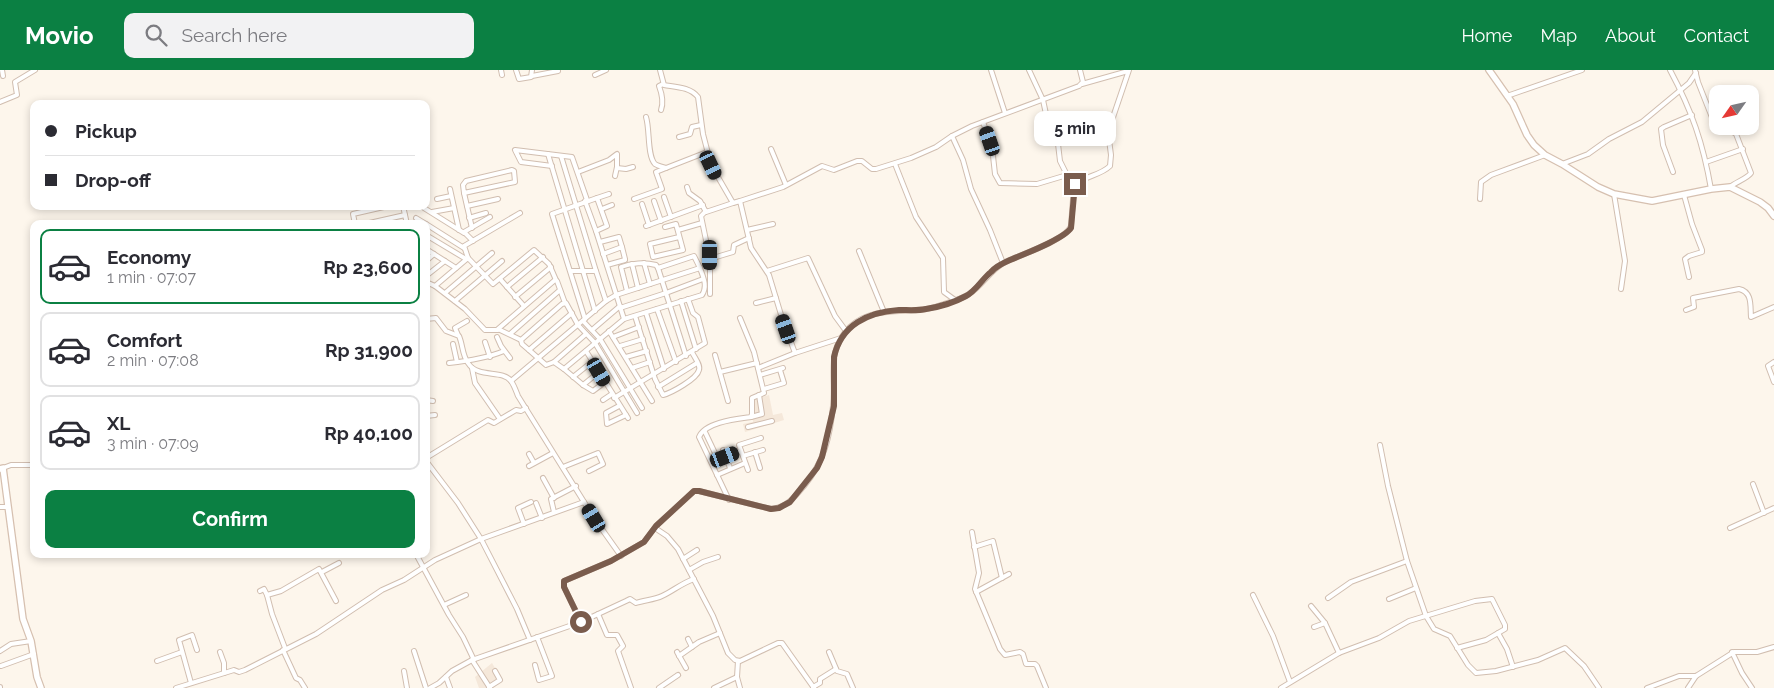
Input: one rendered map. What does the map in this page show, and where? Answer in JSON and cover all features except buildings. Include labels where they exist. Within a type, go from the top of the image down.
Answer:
[{"type":"street","points":[[2,70],[4,76]]},
{"type":"street","points":[[22,70],[24,76]]},
{"type":"street","points":[[0,102],[17,95],[14,82],[35,70]]},
{"type":"street","points":[[516,70],[519,79],[558,71]]},
{"type":"street","points":[[532,70],[532,76]]},
{"type":"street","points":[[595,75],[606,70]]},
{"type":"street","points":[[660,70],[663,84]]},
{"type":"street","points":[[991,70],[1006,113]]},
{"type":"street","points":[[581,622],[563,582],[621,556],[644,542],[655,528],[694,491],[771,509],[779,508],[790,502],[817,468],[825,448],[834,406],[833,364],[836,349],[846,331],[859,320],[884,312],[926,309],[955,300],[972,292],[990,272],[1003,263],[1052,241],[1069,231],[1074,186],[1066,175],[1057,142],[1049,128],[1043,100],[1029,70]]},
{"type":"street","points":[[1080,70],[1082,84]]},
{"type":"street","points":[[710,294],[710,255],[701,216],[706,212],[786,185],[822,166],[834,170],[857,161],[866,163],[872,169],[894,164],[926,152],[952,136],[983,122],[1082,84],[1129,70]]},
{"type":"street","points":[[1074,186],[1110,166],[1111,155],[1108,132],[1129,70]]},
{"type":"street","points":[[1488,70],[1517,110],[1529,138],[1545,155],[1614,194],[1652,201],[1730,187],[1751,174],[1736,135]]},
{"type":"street","points":[[1507,96],[1582,70]]},
{"type":"street","points":[[1670,70],[1692,115],[1706,162],[1711,189]]},
{"type":"street","points":[[1562,164],[1588,154],[1609,139],[1642,122],[1689,83],[1696,72]]},
{"type":"street","points":[[1696,72],[1709,109]]},
{"type":"street","points":[[660,110],[663,105],[659,86],[663,84]]},
{"type":"street","points":[[663,84],[687,89],[695,93],[698,99],[707,152],[716,176],[733,203]]},
{"type":"street","points":[[1673,172],[1663,145],[1661,129],[1692,115]]},
{"type":"street","points":[[646,117],[649,128],[648,140],[653,161],[657,165],[666,168]]},
{"type":"street","points":[[983,122],[990,141],[995,174],[999,183],[1037,184],[1066,175]]},
{"type":"street","points":[[679,137],[690,134],[692,127],[701,124]]},
{"type":"street","points":[[952,136],[963,160],[971,189],[1003,263]]},
{"type":"street","points":[[552,166],[523,162],[519,160],[515,151],[517,149],[573,158],[624,319]]},
{"type":"street","points":[[771,149],[786,185]]},
{"type":"street","points":[[1706,162],[1743,149]]},
{"type":"street","points":[[662,188],[656,172],[707,152]]},
{"type":"street","points":[[548,154],[595,311]]},
{"type":"street","points":[[578,172],[609,160],[617,154],[615,176]]},
{"type":"street","points":[[1480,199],[1480,182],[1491,175],[1545,155]]},
{"type":"street","points":[[561,156],[606,301]]},
{"type":"street","points":[[464,194],[516,181],[514,171],[519,160]]},
{"type":"street","points":[[894,164],[916,217],[943,258],[944,292],[955,300]]},
{"type":"street","points":[[617,168],[626,169],[633,167]]},
{"type":"street","points":[[472,228],[462,185],[466,182],[514,171]]},
{"type":"street","points":[[634,199],[668,186]]},
{"type":"street","points":[[687,187],[688,192],[699,199],[706,212]]},
{"type":"street","points":[[1730,187],[1760,202],[1774,216]]},
{"type":"street","points":[[450,189],[459,230]]},
{"type":"street","points":[[609,194],[586,200],[552,214],[571,271],[586,334],[598,341],[642,408]]},
{"type":"street","points":[[1614,194],[1625,261],[1621,289]]},
{"type":"street","points":[[1684,195],[1702,250],[1702,252],[1685,259],[1689,277]]},
{"type":"street","points":[[437,199],[451,196]]},
{"type":"street","points":[[664,197],[671,217]]},
{"type":"street","points":[[596,231],[607,226],[598,198]]},
{"type":"street","points":[[467,206],[498,199]]},
{"type":"street","points":[[654,201],[661,220]]},
{"type":"street","points":[[740,201],[752,252],[767,270],[795,353]]},
{"type":"street","points":[[642,204],[648,225],[703,205]]},
{"type":"street","points":[[602,209],[612,205]]},
{"type":"street","points":[[431,212],[454,208]]},
{"type":"street","points":[[354,220],[353,214],[370,210]]},
{"type":"street","points":[[404,210],[406,220]]},
{"type":"street","points":[[428,210],[464,233],[473,241]]},
{"type":"street","points":[[435,286],[456,268],[466,254],[464,246],[520,214]]},
{"type":"street","points":[[383,220],[405,215]]},
{"type":"street","points":[[464,233],[488,215],[469,218]]},
{"type":"street","points":[[446,222],[456,220]]},
{"type":"street","points":[[678,230],[702,223]]},
{"type":"street","points":[[665,227],[676,224],[678,230],[682,250],[653,257],[650,244],[679,237]]},
{"type":"street","points":[[747,230],[773,224]]},
{"type":"street","points":[[430,227],[466,254],[492,284],[534,250],[543,257],[551,267],[565,303],[572,313],[592,330],[637,413]]},
{"type":"street","points":[[430,237],[466,254]]},
{"type":"street","points":[[600,242],[619,237],[626,265]]},
{"type":"street","points":[[710,255],[714,258],[733,252],[735,244],[749,238]]},
{"type":"street","points":[[603,254],[622,247]]},
{"type":"street","points":[[859,251],[884,312]]},
{"type":"street","points":[[430,252],[456,268]]},
{"type":"street","points":[[445,293],[492,253]]},
{"type":"street","points":[[430,257],[434,254]]},
{"type":"street","points":[[564,369],[624,319],[681,302],[703,293],[705,288],[703,279],[696,258],[693,256],[658,268]]},
{"type":"street","points":[[507,287],[543,257]]},
{"type":"street","points":[[767,270],[808,258],[834,316],[846,331]]},
{"type":"street","points":[[607,265],[625,259]]},
{"type":"street","points":[[430,273],[445,261]]},
{"type":"street","points":[[455,301],[502,261]]},
{"type":"street","points":[[644,263],[650,284]]},
{"type":"street","points":[[632,264],[638,288]]},
{"type":"street","points":[[627,291],[620,269],[632,264],[655,264],[658,268],[686,356]]},
{"type":"street","points":[[516,297],[551,267]]},
{"type":"street","points":[[511,381],[606,301],[616,295],[700,268]]},
{"type":"street","points":[[571,271],[596,271]]},
{"type":"street","points":[[500,279],[524,306]]},
{"type":"street","points":[[592,330],[620,307],[703,279]]},
{"type":"street","points":[[498,330],[498,328],[556,280]]},
{"type":"street","points":[[430,284],[455,301],[485,330],[498,330],[521,340],[522,344],[547,365],[554,362],[586,334]]},
{"type":"street","points":[[1686,310],[1694,307],[1694,298],[1739,289],[1745,290],[1748,294],[1751,304],[1751,317],[1774,307]]},
{"type":"street","points":[[510,334],[560,290]]},
{"type":"street","points":[[756,302],[776,298]]},
{"type":"street","points":[[603,400],[625,392],[705,344],[706,341],[698,317],[693,313],[688,299]]},
{"type":"street","points":[[681,302],[696,349]]},
{"type":"street","points":[[521,340],[565,303]]},
{"type":"street","points":[[657,309],[676,362]]},
{"type":"street","points":[[530,350],[572,313]]},
{"type":"street","points":[[646,313],[664,369]]},
{"type":"street","points":[[635,316],[658,386],[665,396],[696,376],[700,369],[692,352]]},
{"type":"street","points":[[430,319],[436,318],[446,331],[458,335]]},
{"type":"street","points":[[740,318],[758,365],[764,388],[764,393],[752,398],[751,417]]},
{"type":"street","points":[[467,321],[455,328],[466,362],[479,372],[500,375],[511,381],[584,502],[621,556]]},
{"type":"street","points":[[613,337],[639,327]]},
{"type":"street","points":[[609,331],[620,346],[652,401]]},
{"type":"street","points":[[497,337],[510,358]]},
{"type":"street","points":[[720,372],[758,365],[841,338]]},
{"type":"street","points":[[620,346],[643,339]]},
{"type":"street","points":[[484,342],[490,357]]},
{"type":"street","points":[[453,344],[457,362]]},
{"type":"street","points":[[449,363],[466,362],[479,357],[490,357],[504,351]]},
{"type":"street","points":[[586,351],[627,417],[606,424],[606,412],[619,406]]},
{"type":"street","points":[[626,357],[647,351]]},
{"type":"street","points":[[715,355],[728,401]]},
{"type":"street","points":[[554,362],[593,391],[605,382]]},
{"type":"street","points":[[574,377],[593,362]]},
{"type":"street","points":[[632,368],[650,362]]},
{"type":"street","points":[[1774,362],[1768,367],[1774,382]]},
{"type":"street","points":[[658,386],[698,363]]},
{"type":"street","points":[[472,368],[475,383],[500,419]]},
{"type":"street","points":[[760,375],[782,369],[784,383],[764,388]]},
{"type":"street","points":[[583,385],[599,372]]},
{"type":"street","points":[[759,395],[764,423]]},
{"type":"street","points":[[430,456],[488,420],[493,423],[516,410],[522,411],[526,408]]},
{"type":"street","points":[[729,500],[699,438],[701,432],[721,423],[762,414]]},
{"type":"street","points":[[430,416],[436,415]]},
{"type":"street","points":[[748,427],[772,421]]},
{"type":"street","points":[[705,432],[725,457],[730,468]]},
{"type":"street","points":[[748,470],[739,445],[761,438]]},
{"type":"street","points":[[1380,445],[1406,561],[1426,616],[1433,628],[1449,636],[1476,674],[1541,659],[1565,648],[1584,666],[1599,688]]},
{"type":"street","points":[[743,456],[763,450]]},
{"type":"street","points":[[708,456],[719,451]]},
{"type":"street","points":[[725,457],[741,451]]},
{"type":"street","points":[[529,466],[553,452]]},
{"type":"street","points":[[755,452],[760,468]]},
{"type":"street","points":[[563,467],[598,453],[603,464],[590,471]]},
{"type":"street","points":[[529,454],[534,463]]},
{"type":"street","points":[[718,475],[730,468],[745,463]]},
{"type":"street","points":[[30,465],[12,465],[1,468],[22,613],[31,640],[37,677],[41,688]]},
{"type":"street","points":[[430,467],[458,503],[481,539],[530,640]]},
{"type":"street","points":[[543,478],[554,498]]},
{"type":"street","points":[[1753,484],[1764,513]]},
{"type":"street","points":[[554,512],[550,499],[576,486]]},
{"type":"street","points":[[524,524],[518,508],[534,502],[542,518]]},
{"type":"street","points":[[176,688],[234,670],[239,672],[246,670],[316,634],[382,590],[404,580],[423,566],[481,539],[584,502]]},
{"type":"street","points":[[0,507],[8,507]]},
{"type":"street","points":[[1730,528],[1774,508]]},
{"type":"street","points":[[655,528],[667,536],[683,558],[730,656],[738,661]]},
{"type":"street","points":[[972,532],[979,573],[974,588],[1003,654],[1007,656],[1020,652],[1023,654],[1026,664],[1035,664],[1037,666],[1046,688]]},
{"type":"street","points":[[974,547],[993,541],[1002,578]]},
{"type":"street","points":[[683,558],[698,550]]},
{"type":"street","points":[[689,570],[718,557]]},
{"type":"street","points":[[418,558],[489,687],[500,680],[495,671]]},
{"type":"street","points":[[1328,598],[1351,582],[1406,561]]},
{"type":"street","points":[[322,572],[339,563]]},
{"type":"street","points":[[267,595],[281,591],[319,569],[336,601]]},
{"type":"street","points":[[976,592],[1010,574]]},
{"type":"street","points":[[430,688],[452,671],[473,660],[581,622],[626,600],[636,602],[661,597],[678,586],[694,579]]},
{"type":"street","points":[[1389,599],[1416,588]]},
{"type":"street","points":[[260,591],[264,589],[267,595],[284,649],[296,678],[300,680],[305,688]]},
{"type":"street","points":[[444,606],[466,595]]},
{"type":"street","points":[[1253,595],[1273,636],[1290,682]]},
{"type":"street","points":[[1281,688],[1309,673],[1339,653],[1379,638],[1409,621],[1475,601],[1491,599],[1506,627],[1505,629],[1484,640],[1458,648]]},
{"type":"street","points":[[1311,606],[1325,623],[1339,653]]},
{"type":"street","points":[[598,614],[606,635],[618,635],[623,646],[618,651],[631,688]]},
{"type":"street","points":[[1314,627],[1325,623]]},
{"type":"street","points":[[686,668],[678,654],[720,632]]},
{"type":"street","points":[[1498,633],[1507,649],[1513,667]]},
{"type":"street","points":[[194,688],[179,640],[192,635],[197,650]]},
{"type":"street","points":[[535,664],[539,680],[552,676],[537,637]]},
{"type":"street","points":[[688,639],[692,647]]},
{"type":"street","points":[[0,651],[11,644],[31,640]]},
{"type":"street","points":[[738,661],[778,643],[782,643],[814,688],[820,683],[820,680],[836,669]]},
{"type":"street","points":[[1647,688],[1674,678],[1696,676],[1722,661],[1732,652],[1757,652],[1774,647]]},
{"type":"street","points":[[414,651],[426,688]]},
{"type":"street","points":[[157,661],[182,652]]},
{"type":"street","points":[[220,652],[224,663],[224,673]]},
{"type":"street","points":[[829,652],[836,669],[838,672],[848,675],[853,688]]},
{"type":"street","points":[[1732,652],[1752,688]]},
{"type":"street","points":[[1,666],[34,654]]},
{"type":"street","points":[[738,661],[737,677],[740,688]]},
{"type":"street","points":[[404,671],[407,688]]},
{"type":"street","points":[[659,688],[678,675]]},
{"type":"street","points":[[1688,688],[1696,676]]},
{"type":"street","points":[[446,677],[450,688]]},
{"type":"street","points":[[714,688],[737,677]]},
{"type":"shaded area","points":[[769,395],[773,415],[782,413],[784,420],[745,432],[743,424],[753,422],[752,400]]},
{"type":"shaded area","points":[[492,663],[502,680],[493,688],[479,688],[475,677]]},
{"type":"route","points":[[581,622],[564,587],[564,581],[611,561],[644,542],[656,526],[694,491],[771,509],[783,507],[790,502],[817,468],[822,457],[834,406],[834,357],[841,338],[850,326],[859,320],[877,314],[897,310],[926,309],[966,296],[995,268],[1062,236],[1071,228],[1075,184]]}]
